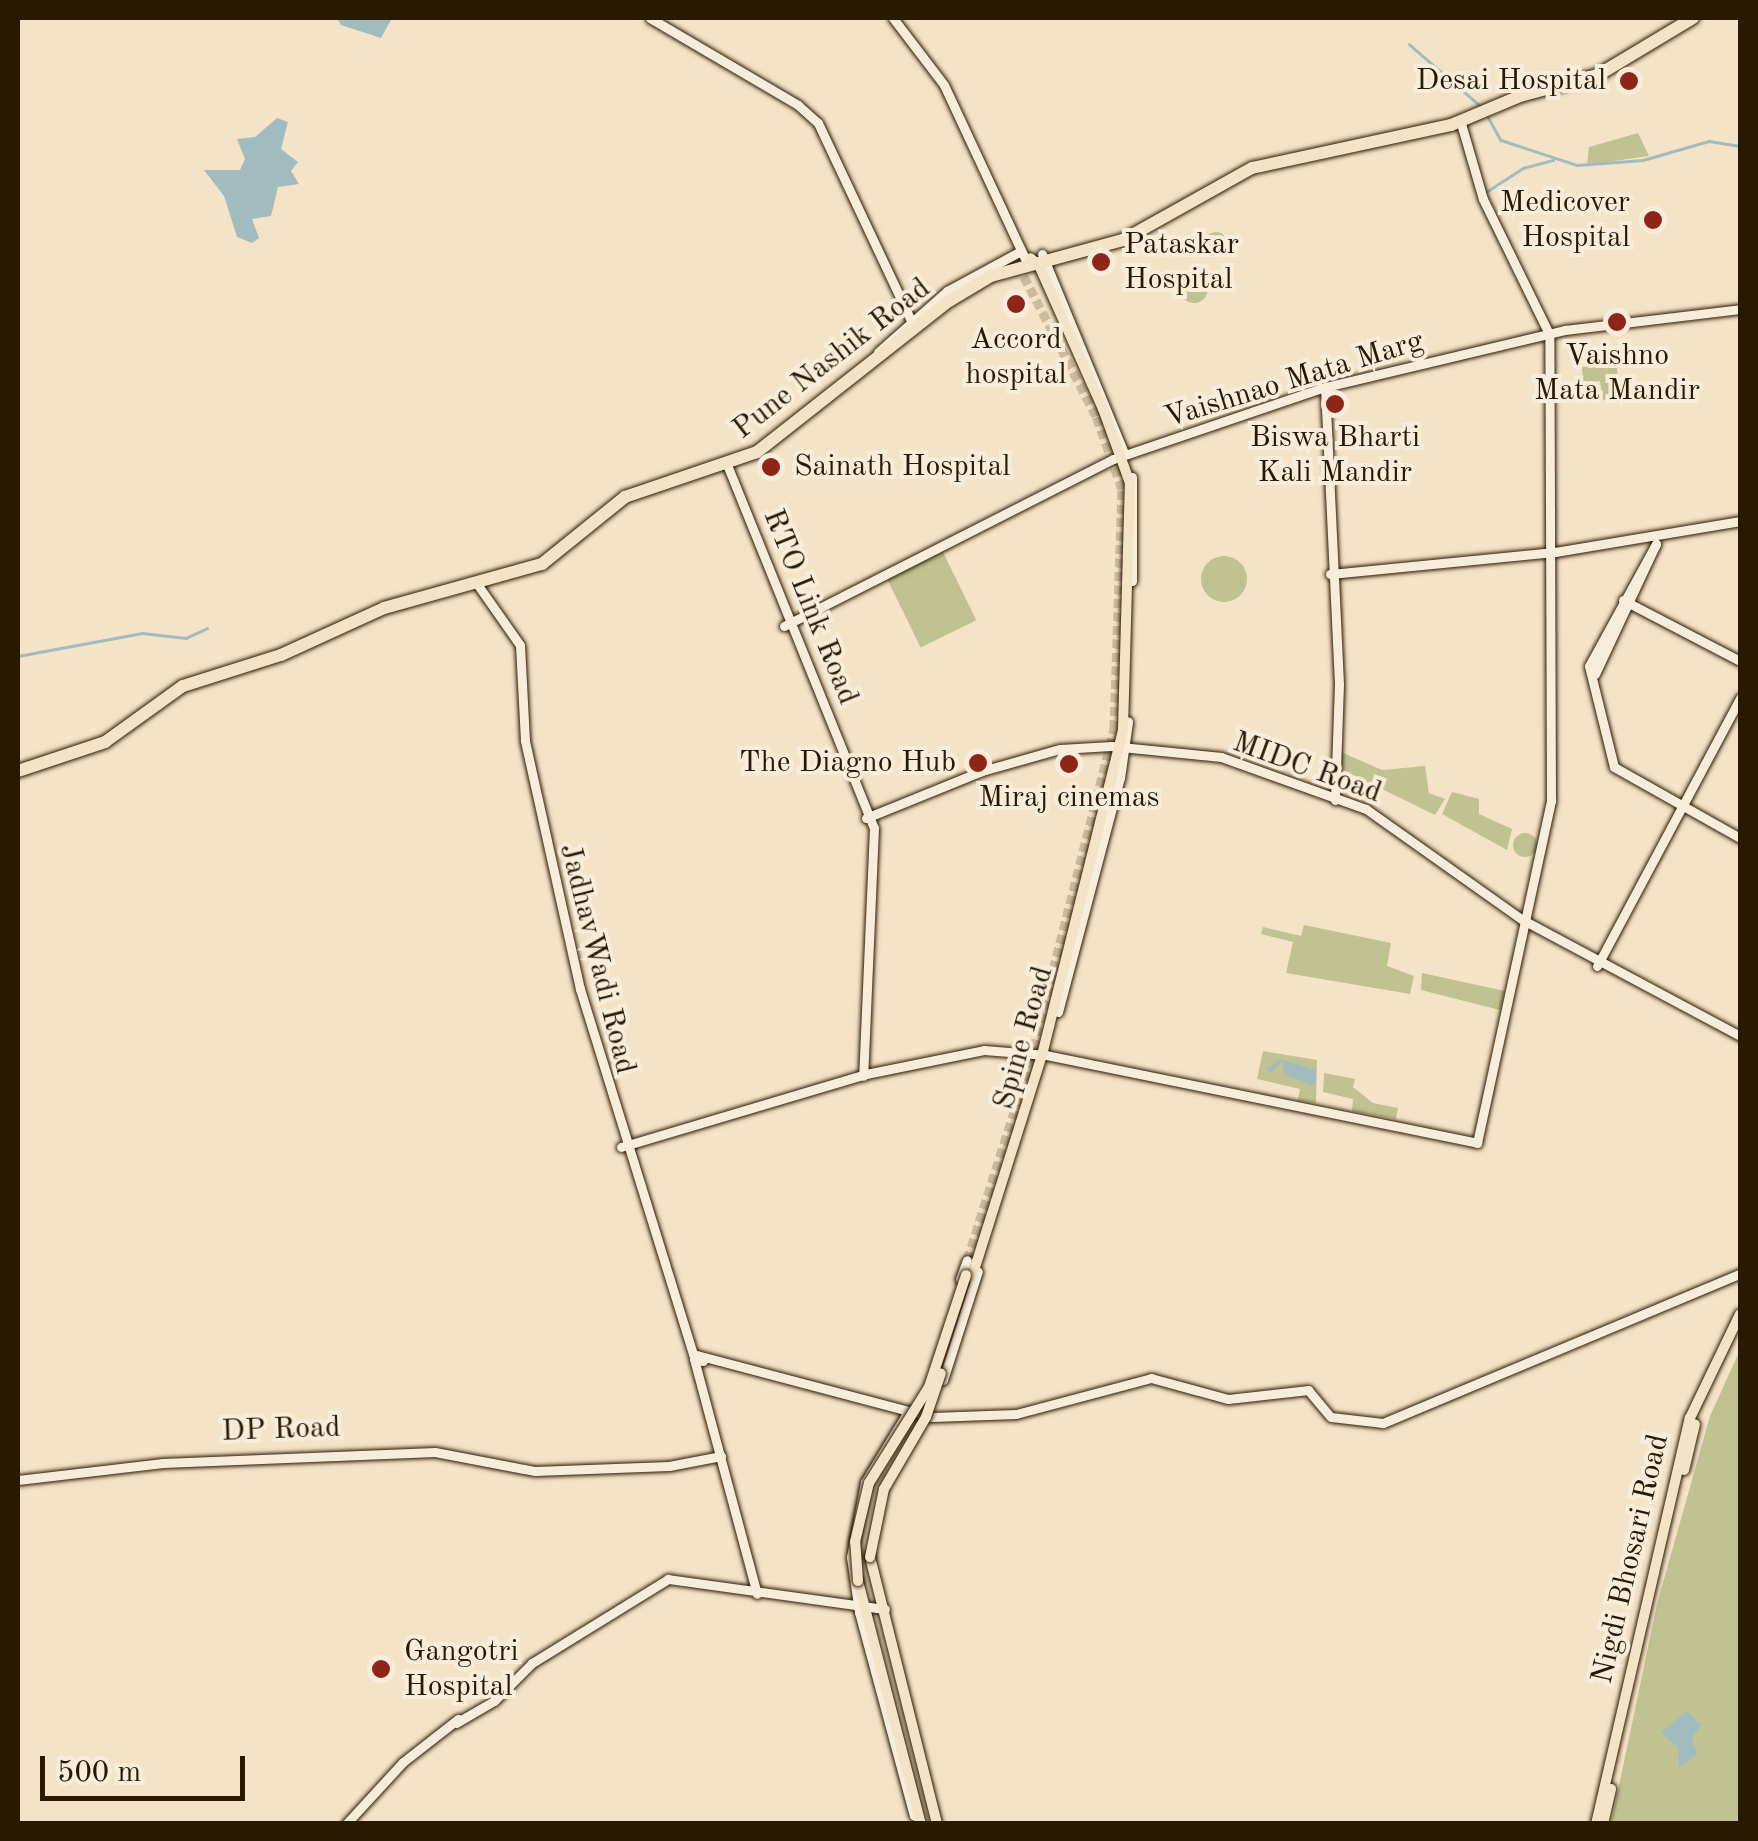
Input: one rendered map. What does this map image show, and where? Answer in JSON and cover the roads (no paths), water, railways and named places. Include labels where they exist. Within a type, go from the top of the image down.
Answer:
[{"type":"highway","name":"Pune Nashik Road","points":[[472,584],[550,556],[628,490],[755,450],[914,321],[972,281],[1032,259],[1122,240],[1252,168],[1460,120],[1520,96],[1598,76],[1690,18]]},
{"type":"highway","name":"Pune Nashik Road","points":[[18,769],[98,741],[182,683],[288,648],[388,602],[472,584],[550,560],[625,497],[730,472],[782,436],[958,294],[1032,259]]},
{"type":"main road","name":"Spine Road","points":[[974,1262],[1042,1053],[1120,749],[1131,497],[1119,459],[1032,259]]},
{"type":"main road","points":[[861,1610],[855,1542],[869,1483],[929,1387],[974,1262]]},
{"type":"main road","points":[[881,1607],[870,1556],[884,1488],[929,1410],[969,1276]]},
{"type":"main road","name":"Nigdi Bhosari Road","points":[[1599,1824],[1690,1418],[1740,1314]]},
{"type":"main road","name":"Nigdi Bhosari Road","points":[[1599,1824],[1696,1420],[1740,1328]]},
{"type":"main road","name":"Spine Road","points":[[881,1607],[940,1823]]},
{"type":"main road","name":"Spine Road","points":[[861,1610],[918,1824]]},
{"type":"street","points":[[653,18],[798,104],[821,124],[914,321]]},
{"type":"street","points":[[892,18],[942,83],[1032,259]]},
{"type":"street","points":[[622,1144],[860,1074],[984,1050],[1042,1053],[1476,1140],[1552,792],[1547,335],[1483,200],[1460,120]]},
{"type":"street","name":"Vaishnao Mata Marg","points":[[786,626],[1119,459],[1323,390],[1547,335],[1740,311]]},
{"type":"street","points":[[1323,390],[1334,572],[1337,734],[1333,798]]},
{"type":"street","name":"RTO Link Road","points":[[730,472],[786,626],[869,819],[873,873],[860,1074]]},
{"type":"street","points":[[1334,572],[1656,540],[1740,521]]},
{"type":"street","points":[[1656,540],[1594,669],[1618,762],[1626,774],[1740,834]]},
{"type":"street","name":"JadhavWadi Road","points":[[472,584],[520,645],[531,771],[580,989],[622,1144],[692,1357],[755,1592]]},
{"type":"street","points":[[1625,601],[1740,661]]},
{"type":"street","points":[[1600,966],[1740,698]]},
{"type":"street","name":"MIDC Road","points":[[869,819],[1048,755],[1120,749],[1220,760],[1333,798],[1392,827],[1540,932],[1740,1038]]},
{"type":"street","name":"Spine Road","points":[[918,1824],[861,1610],[854,1524],[870,1470],[930,1376],[974,1262]]},
{"type":"street","name":"Spine Road","points":[[881,1607],[875,1544],[886,1494],[930,1419],[974,1262]]},
{"type":"street","points":[[692,1357],[930,1419],[1016,1414],[1144,1379],[1214,1397],[1306,1389],[1331,1417],[1396,1422],[1740,1272]]},
{"type":"street","name":"DP Road","points":[[20,1478],[163,1464],[464,1450],[546,1468],[664,1467],[718,1455]]},
{"type":"street","points":[[349,1824],[433,1740],[499,1696],[528,1666],[668,1579],[861,1610],[881,1607]]},
{"type":"water","points":[[337,18],[392,18],[381,38],[341,25]]},
{"type":"water","points":[[277,118],[288,122],[281,149],[298,162],[291,171],[299,184],[278,187],[271,216],[252,219],[259,238],[252,243],[237,237],[224,196],[204,170],[240,170],[245,159],[237,139],[255,137]]},
{"type":"water","points":[[1280,1059],[1316,1070],[1315,1086],[1285,1075],[1282,1061],[1271,1073],[1266,1069]]},
{"type":"water","points":[[1686,1711],[1701,1725],[1692,1738],[1697,1754],[1679,1768],[1678,1747],[1661,1733]]},
{"type":"waterway","points":[[1409,44],[1483,108]]},
{"type":"waterway","points":[[1487,115],[1501,140],[1577,165],[1643,160],[1709,141],[1740,146]]},
{"type":"waterway","points":[[1486,192],[1523,168],[1553,160]]},
{"type":"waterway","points":[[18,656],[142,633],[186,638],[207,628]]},
{"type":"tunnel","points":[[967,1260],[1030,1061],[1114,729],[1122,489],[1096,416],[1021,271]]},
{"type":"place","name":"Desai Hospital","points":[[1629,81]]},
{"type":"place","name":"Medicover Hospital","points":[[1653,220]]},
{"type":"place","name":"Pataskar Hospital","points":[[1101,262]]},
{"type":"place","name":"Accord hospital","points":[[1016,304]]},
{"type":"place","name":"Vaishno Mata Mandir","points":[[1617,322]]},
{"type":"place","name":"Biswa Bharti Kali Mandir","points":[[1335,404]]},
{"type":"place","name":"Sainath Hospital","points":[[771,467]]},
{"type":"place","name":"The Diagno Hub","points":[[978,763]]},
{"type":"place","name":"Miraj cinemas","points":[[1069,764]]},
{"type":"place","name":"Gangotri Hospital","points":[[381,1669]]}]
